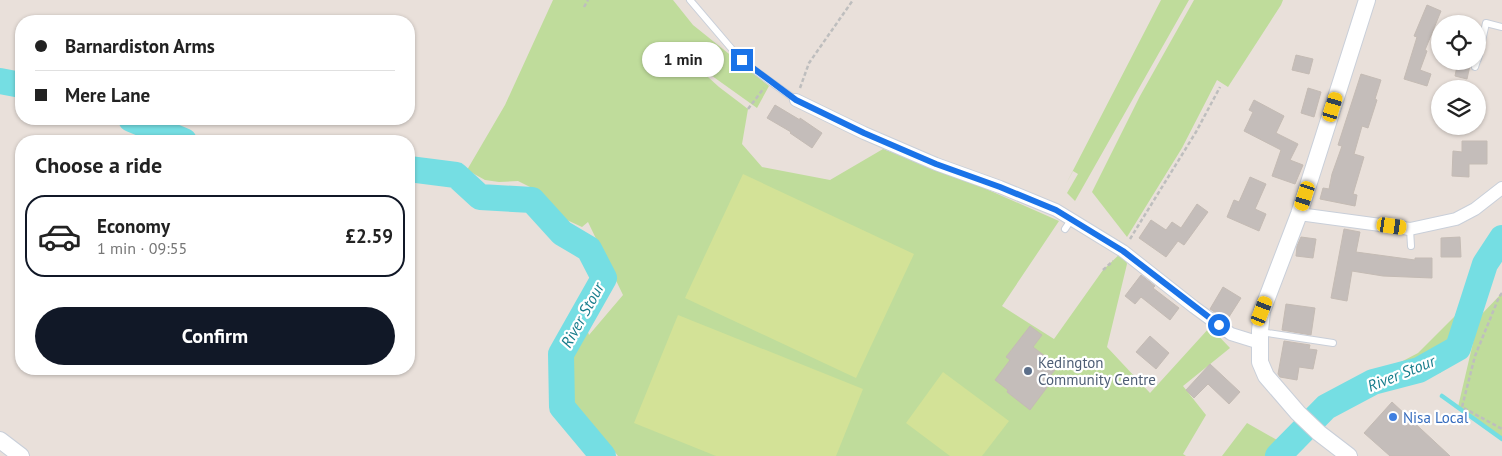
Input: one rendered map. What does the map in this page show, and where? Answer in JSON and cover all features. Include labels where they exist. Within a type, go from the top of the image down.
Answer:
[{"type":"street","points":[[1349,456],[1319,433],[1298,413],[1266,376],[1260,362],[1260,337],[1262,311],[1299,214],[1367,0]]},
{"type":"street","points":[[796,100],[873,137],[936,164],[1048,207],[1068,224],[1123,251],[1231,334],[1260,337]]},
{"type":"street","points":[[1299,214],[1410,229],[1456,219],[1475,209],[1502,188]]},
{"type":"street","points":[[1,441],[21,456]]},
{"type":"lane","points":[[690,0],[742,60],[796,100]]},
{"type":"lane","points":[[1486,23],[1502,27]]},
{"type":"lane","points":[[1410,229],[1411,246]]},
{"type":"lane","points":[[1260,337],[1333,343]]},
{"type":"path","points":[[584,7],[588,0]]},
{"type":"path","points":[[796,100],[809,63],[853,0]]},
{"type":"path","points":[[748,109],[769,80]]},
{"type":"path","points":[[1123,251],[1159,195],[1220,87]]},
{"type":"path","points":[[1502,294],[1475,356],[1462,407],[1502,429]]},
{"type":"green space","points":[[553,0],[673,0],[693,25],[769,86],[757,108],[687,58],[719,87],[748,109],[742,144],[762,167],[830,180],[883,149],[952,174],[1059,221],[1002,306],[1054,339],[1103,270],[1123,251],[1127,264],[1107,347],[1150,393],[1210,327],[1230,348],[1183,386],[1206,415],[1183,454],[1186,456],[618,456],[611,447],[605,449],[587,434],[579,423],[570,404],[563,374],[565,349],[579,318],[589,335],[623,295],[588,222],[582,227],[554,214],[542,202],[534,189],[518,181],[499,182],[485,180],[467,170],[505,105]]},
{"type":"green space","points":[[1161,0],[1189,0],[1075,201],[1067,193],[1078,174],[1073,171],[1066,184]]},
{"type":"green space","points":[[1194,0],[1283,0],[1228,87],[1217,80],[1182,148],[1127,237],[1092,192],[1140,96]]},
{"type":"green space","points":[[743,174],[914,254],[856,378],[685,298]]},
{"type":"green space","points":[[1502,226],[1502,251],[1492,266],[1473,330],[1461,353],[1440,373],[1412,377],[1388,384],[1322,424],[1308,414],[1334,397],[1418,353],[1455,316],[1473,268]]},
{"type":"green space","points":[[1502,293],[1502,439],[1458,407],[1479,317]]},
{"type":"green space","points":[[678,315],[863,389],[836,456],[716,456],[634,423]]},
{"type":"green space","points":[[943,372],[1009,421],[982,456],[950,456],[906,423]]},
{"type":"green space","points":[[1296,421],[1312,435],[1298,444],[1286,456],[1222,456],[1247,423],[1277,440]]},
{"type":"building","points":[[1427,5],[1441,11],[1439,15],[1431,15],[1431,35],[1420,70],[1431,74],[1427,86],[1404,79],[1417,37],[1414,36]]},
{"type":"building","points":[[1296,55],[1313,59],[1309,74],[1292,70]]},
{"type":"building","points":[[1456,70],[1469,70],[1467,79],[1455,76]]},
{"type":"building","points":[[1361,74],[1381,80],[1368,128],[1362,126],[1354,154],[1364,157],[1353,194],[1357,195],[1355,206],[1320,199],[1323,188],[1329,189],[1342,146],[1338,145]]},
{"type":"building","points":[[1308,88],[1321,92],[1314,117],[1301,113]]},
{"type":"building","points":[[1254,100],[1284,116],[1276,133],[1298,144],[1290,160],[1303,165],[1295,184],[1272,176],[1281,150],[1244,131],[1253,112],[1249,110]]},
{"type":"building","points":[[775,105],[800,120],[800,118],[822,133],[812,148],[791,132],[767,118]]},
{"type":"building","points":[[1462,141],[1487,141],[1487,164],[1469,164],[1469,177],[1452,176],[1453,151],[1462,152]]},
{"type":"building","points":[[1250,177],[1266,184],[1255,209],[1266,214],[1259,231],[1227,217],[1234,200],[1239,202]]},
{"type":"building","points":[[1197,204],[1208,212],[1184,245],[1178,241],[1166,257],[1139,238],[1151,220],[1166,230],[1172,222],[1181,228]]},
{"type":"building","points":[[1344,229],[1360,232],[1356,252],[1415,260],[1415,258],[1432,258],[1432,278],[1383,276],[1352,271],[1347,301],[1331,298]]},
{"type":"building","points":[[1301,237],[1316,239],[1313,258],[1296,256],[1297,246]]},
{"type":"building","points":[[1460,237],[1461,257],[1441,257],[1441,238]]},
{"type":"building","points":[[1141,275],[1155,286],[1153,288],[1179,308],[1170,320],[1141,297],[1135,304],[1125,296]]},
{"type":"building","points":[[1223,287],[1241,298],[1227,320],[1210,309]]},
{"type":"building","points":[[1286,304],[1315,308],[1311,335],[1282,330]]},
{"type":"building","name":"Kedington Community Centre","points":[[1030,326],[1042,335],[1033,347],[1058,366],[1051,375],[1054,378],[1030,410],[995,380],[1010,360],[1006,357]]},
{"type":"building","points":[[1150,336],[1169,353],[1156,369],[1136,352]]},
{"type":"building","points":[[1284,341],[1310,345],[1309,349],[1317,350],[1313,369],[1299,367],[1297,380],[1280,377],[1278,374]]},
{"type":"building","points":[[1210,364],[1240,392],[1229,404],[1208,384],[1194,398],[1186,390]]},
{"type":"building","name":"Nisa Local","points":[[1392,402],[1450,456],[1390,456],[1364,433]]},
{"type":"waterway","name":"River Stour","points":[[0,81],[15,84]]},
{"type":"waterway","name":"River Stour","points":[[145,125],[170,135]]},
{"type":"waterway","name":"River Stour","points":[[415,170],[456,175],[480,197],[532,200],[562,233],[589,249],[604,278],[561,354],[562,407],[603,456]]},
{"type":"waterway","name":"River Stour","points":[[1278,456],[1326,407],[1373,382],[1419,370],[1458,348],[1485,264],[1502,238]]},
{"type":"waterway","points":[[1442,396],[1502,439]]},
{"type":"place","name":"Kedington Community Centre","points":[[1028,371]]},
{"type":"place","name":"Nisa Local","points":[[1393,417]]},
{"type":"route","points":[[742,60],[796,100],[864,133],[936,164],[1056,210],[1123,251],[1219,325]]}]
